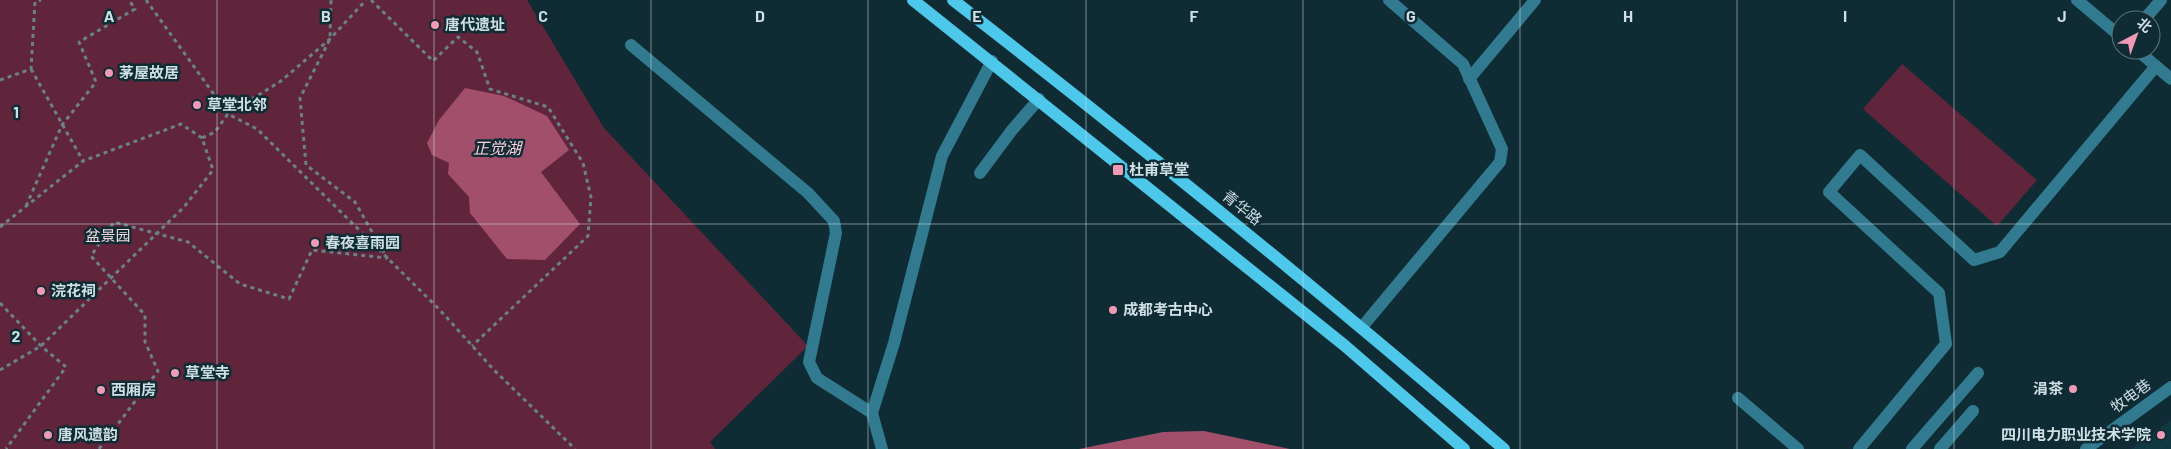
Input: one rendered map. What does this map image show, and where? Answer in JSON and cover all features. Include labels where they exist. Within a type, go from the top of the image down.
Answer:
[{"type":"main road","points":[[913,0],[992,61],[1344,345],[1464,449]]},
{"type":"main road","name":"青华路","points":[[953,0],[1113,124],[1362,326],[1504,449]]},
{"type":"street","points":[[1362,326],[1500,162],[1502,150],[1463,64],[1389,0]]},
{"type":"street","points":[[1469,79],[1535,0]]},
{"type":"street","points":[[2077,0],[2111,29]]},
{"type":"street","points":[[2152,10],[2161,0]]},
{"type":"street","points":[[631,45],[808,194],[834,221],[836,233],[809,362],[817,378],[872,413]]},
{"type":"street","points":[[2149,60],[2171,79]]},
{"type":"street","points":[[882,449],[872,413],[894,343],[942,156],[992,61]]},
{"type":"street","points":[[1859,449],[1946,344],[1939,293],[1829,192],[1860,155],[1974,260],[2000,252],[2156,66]]},
{"type":"street","points":[[980,173],[1012,130],[1039,99]]},
{"type":"street","points":[[1912,449],[1978,373]]},
{"type":"street","name":"牧电巷","points":[[2086,449],[2171,387]]},
{"type":"street","points":[[1738,398],[1798,449]]},
{"type":"street","points":[[1940,449],[1973,411]]},
{"type":"path","points":[[41,0],[34,1],[31,69],[83,161]]},
{"type":"path","points":[[26,206],[62,125],[96,82],[79,42],[135,9],[129,0]]},
{"type":"path","points":[[146,0],[228,114],[257,129],[439,309],[494,370],[575,449]]},
{"type":"path","points":[[331,0],[330,38],[300,98],[306,165],[355,202],[387,258]]},
{"type":"path","points":[[202,138],[215,132],[228,114],[281,81],[330,38],[366,0]]},
{"type":"path","points":[[371,0],[433,61],[458,37],[477,52],[490,89],[548,107],[583,163],[591,197],[588,236],[472,346]]},
{"type":"path","points":[[0,80],[31,69]]},
{"type":"path","points":[[0,227],[83,161],[181,124],[202,138],[213,170],[184,207],[41,346],[0,370]]},
{"type":"path","points":[[99,449],[158,371],[145,342],[145,315],[91,256],[114,222],[188,242],[240,284],[289,299],[312,250],[387,258]]},
{"type":"path","points":[[0,303],[41,346],[66,367],[6,449]]},
{"type":"shaded area","name":"四川电力职业技术学院","points":[[2171,420],[2171,449],[2131,449]]},
{"type":"green space","name":"盆景园","points":[[0,0],[527,0],[604,128],[808,346],[710,442],[715,449],[0,449]]},
{"type":"green space","points":[[1902,64],[2037,180],[1997,226],[1863,109]]},
{"type":"water","name":"正觉湖","points":[[465,88],[504,96],[547,116],[569,150],[541,172],[580,224],[545,260],[507,259],[470,213],[469,197],[448,174],[449,163],[432,155],[427,143],[439,120]]},
{"type":"water","points":[[1204,431],[1290,449],[1079,449],[1163,432]]},
{"type":"place","name":"唐代遗址","points":[[435,25]]},
{"type":"place","name":"茅屋故居","points":[[109,73]]},
{"type":"place","name":"草堂北邻","points":[[197,105]]},
{"type":"place","name":"杜甫草堂","points":[[1118,170]]},
{"type":"place","name":"春夜喜雨园","points":[[315,243]]},
{"type":"place","name":"浣花祠","points":[[41,291]]},
{"type":"place","name":"成都考古中心","points":[[1113,310]]},
{"type":"place","name":"草堂寺","points":[[175,373]]},
{"type":"place","name":"涓茶","points":[[2073,389]]},
{"type":"place","name":"西厢房","points":[[101,390]]},
{"type":"place","name":"唐风遗韵","points":[[48,435]]},
{"type":"place","name":"四川电力职业技术学院","points":[[2161,435]]}]
